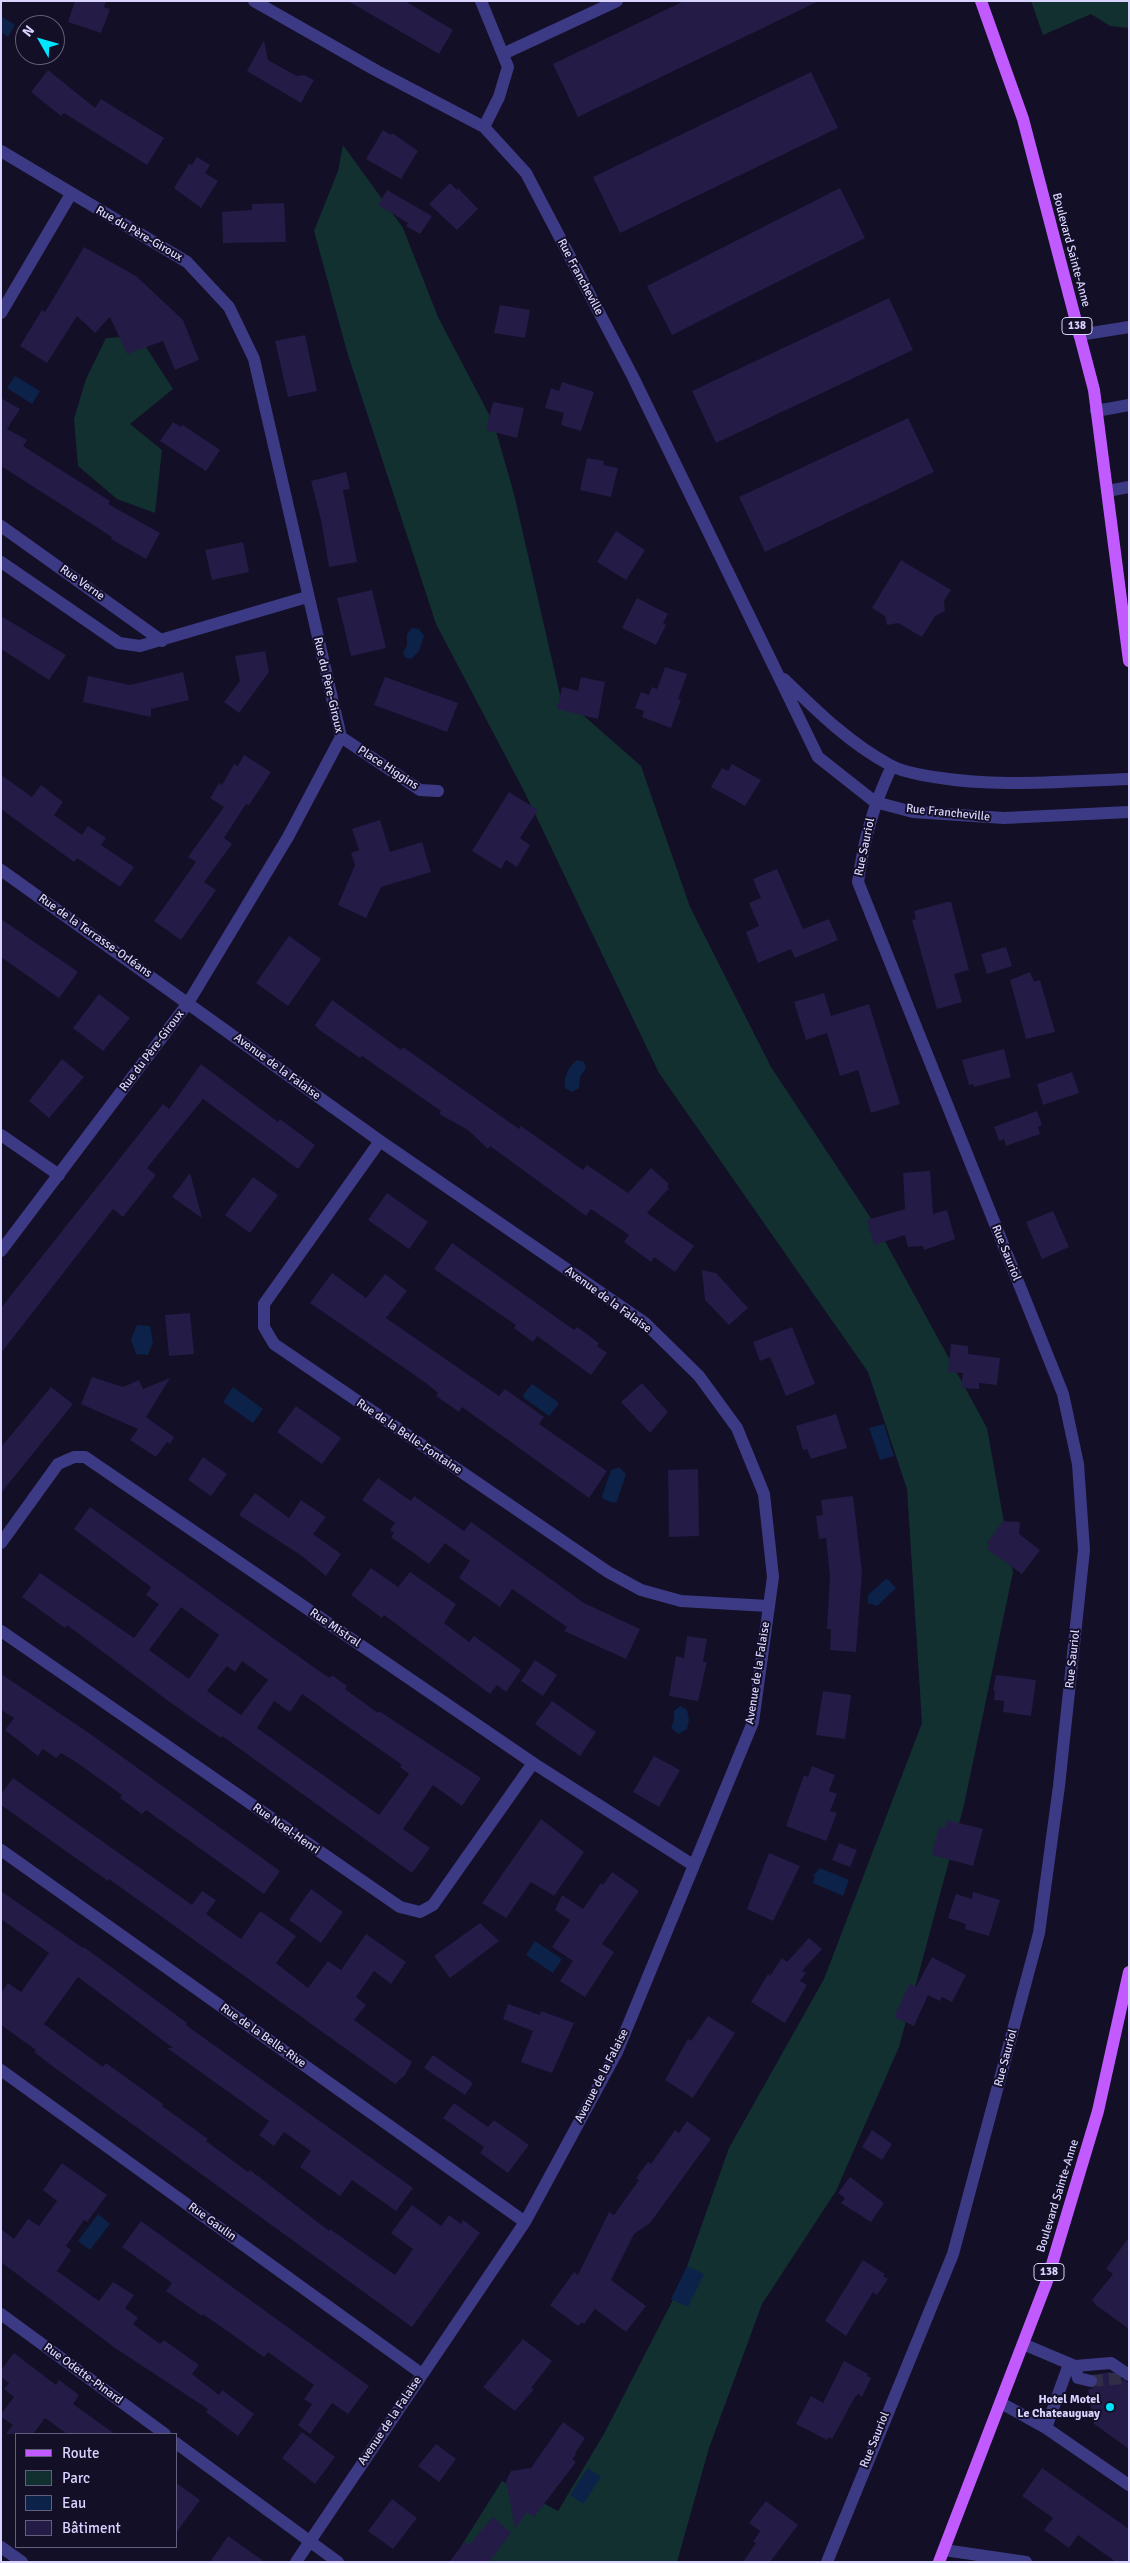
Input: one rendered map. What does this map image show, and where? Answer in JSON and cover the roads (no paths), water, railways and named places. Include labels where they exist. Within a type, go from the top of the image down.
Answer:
[{"type":"main road","name":"Boulevard Sainte-Anne","points":[[981,1],[1023,119],[1079,335],[1096,411],[1129,661]]},
{"type":"main road","name":"Boulevard Sainte-Anne","points":[[941,2556],[1047,2281],[1098,2112],[1129,1972]]},
{"type":"street","name":"Rue Francheville","points":[[254,1],[377,71],[484,127],[526,173],[633,377],[818,757],[875,802],[913,812],[996,818],[1129,812]]},
{"type":"street","points":[[481,1],[508,66],[499,97],[484,127]]},
{"type":"street","points":[[504,54],[617,1]]},
{"type":"street","name":"Rue du Père-Giroux","points":[[1,151],[187,262],[229,307],[254,359],[307,596],[341,737],[288,837],[188,1003],[1,1251]]},
{"type":"street","points":[[1,313],[71,194]]},
{"type":"street","points":[[1079,335],[1129,328]]},
{"type":"street","points":[[1096,411],[1129,406]]},
{"type":"street","points":[[1107,491],[1129,487]]},
{"type":"street","name":"Rue Verne","points":[[1,526],[162,641]]},
{"type":"street","points":[[1,562],[119,643],[140,646],[162,641],[307,596]]},
{"type":"street","name":"Rue Francheville","points":[[776,672],[845,737],[892,766],[918,774],[952,780],[1003,784],[1129,780]]},
{"type":"street","name":"Place Higgins","points":[[341,737],[420,790],[438,791]]},
{"type":"street","name":"Rue Sauriol","points":[[827,2562],[953,2254],[1039,1933],[1060,1776],[1084,1550],[1078,1464],[1063,1394],[858,882],[863,849],[875,802],[892,766]]},
{"type":"street","name":"Rue de la Terrasse-Orléans","points":[[1,870],[188,1003]]},
{"type":"street","name":"Avenue de la Falaise","points":[[188,1003],[380,1141],[644,1323],[699,1376],[737,1428],[764,1494],[773,1577],[753,1722],[618,2052],[524,2222],[296,2562]]},
{"type":"street","points":[[1,1135],[59,1175]]},
{"type":"street","name":"Rue de la Belle-Fontaine","points":[[380,1141],[264,1304],[264,1327],[274,1344],[608,1572],[641,1590],[681,1601],[768,1606]]},
{"type":"street","name":"Rue Mistral","points":[[1,1543],[58,1464],[74,1457],[85,1457],[533,1763],[693,1865]]},
{"type":"street","name":"Rue Noel-Henri","points":[[1,1631],[400,1907],[420,1912],[433,1905],[533,1763]]},
{"type":"street","name":"Rue de la Belle-Rive","points":[[1,1850],[524,2222]]},
{"type":"street","name":"Rue Gaulin","points":[[1,2070],[422,2374]]},
{"type":"street","name":"Rue Odette-Pinard","points":[[1,2314],[164,2433]]},
{"type":"street","points":[[1023,2344],[1072,2365],[1111,2363],[1127,2376]]},
{"type":"street","points":[[1072,2365],[1078,2378],[1091,2381]]},
{"type":"street","points":[[1046,2428],[1072,2365]]},
{"type":"street","points":[[1001,2403],[1046,2428],[1129,2486]]},
{"type":"street","points":[[178,2444],[338,2562]]},
{"type":"street","points":[[1,2547],[22,2562]]},
{"type":"street","points":[[941,2556],[1026,2562]]},
{"type":"water","points":[[1,16],[15,25],[8,37],[1,32]]},
{"type":"water","points":[[15,376],[40,391],[32,404],[7,388]]},
{"type":"water","points":[[412,628],[419,629],[424,636],[419,651],[411,659],[405,657],[403,653],[407,645],[407,634]]},
{"type":"water","points":[[577,1060],[584,1062],[586,1068],[580,1077],[579,1088],[572,1092],[565,1088],[565,1080],[569,1069]]},
{"type":"water","points":[[137,1325],[150,1326],[153,1342],[148,1355],[136,1354],[131,1339]]},
{"type":"water","points":[[532,1384],[558,1402],[558,1405],[549,1416],[524,1398],[523,1395]]},
{"type":"water","points":[[233,1387],[263,1409],[253,1423],[223,1402]]},
{"type":"water","points":[[884,1424],[894,1456],[880,1460],[869,1428]]},
{"type":"water","points":[[619,1467],[626,1474],[617,1501],[614,1503],[603,1499],[602,1496],[611,1470]]},
{"type":"water","points":[[886,1579],[896,1588],[877,1606],[868,1603],[868,1595]]},
{"type":"water","points":[[680,1706],[687,1710],[689,1720],[687,1729],[678,1734],[671,1728],[674,1720],[674,1711]]},
{"type":"water","points":[[820,1868],[849,1880],[843,1896],[813,1883],[815,1877],[813,1876]]},
{"type":"water","points":[[535,1941],[562,1959],[553,1973],[526,1955]]},
{"type":"water","points":[[98,2214],[110,2224],[90,2250],[78,2241]]},
{"type":"water","points":[[687,2266],[704,2274],[688,2307],[671,2299]]},
{"type":"water","points":[[588,2468],[601,2477],[583,2504],[570,2495]]},
{"type":"tunnel","points":[[1091,2381],[1123,2378]]},
{"type":"place","name":"Hotel Motel Le Chateauguay","points":[[1110,2407]]}]
